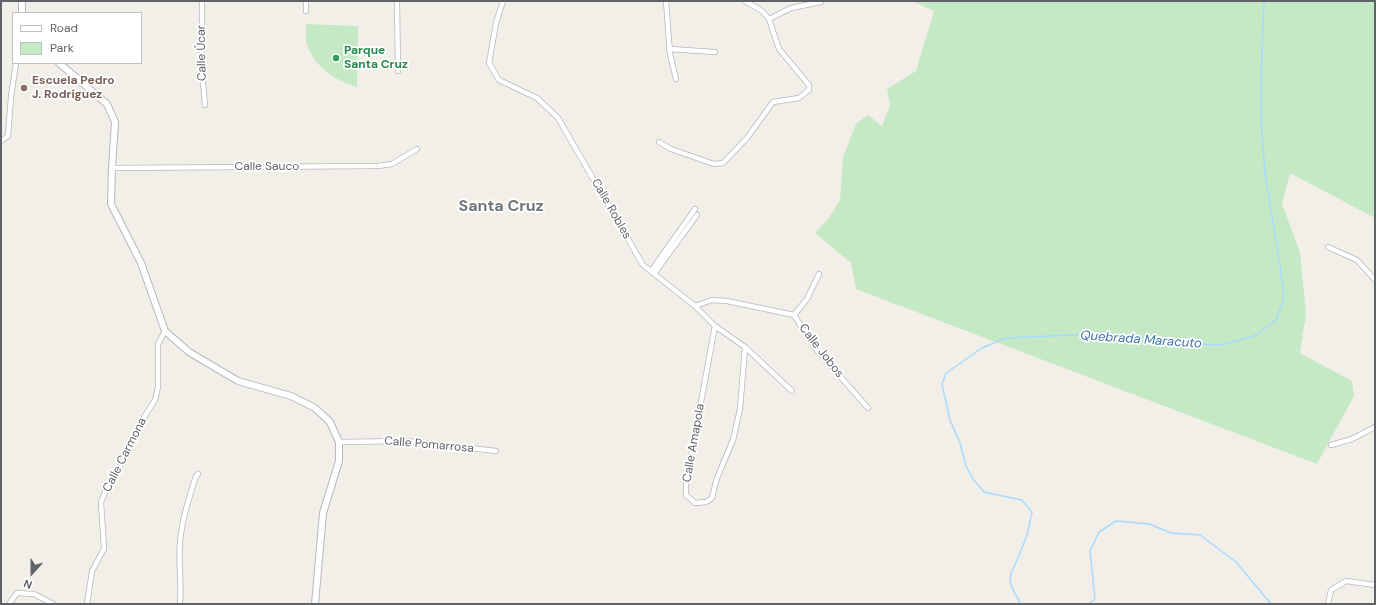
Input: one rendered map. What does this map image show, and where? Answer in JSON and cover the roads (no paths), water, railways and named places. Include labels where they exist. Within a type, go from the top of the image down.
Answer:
[{"type":"street","points":[[22,1],[22,12]]},
{"type":"street","name":"Calle Úcar","points":[[202,1],[202,71],[205,105]]},
{"type":"street","points":[[306,1],[306,11]]},
{"type":"street","points":[[397,1],[398,71]]},
{"type":"street","name":"Calle Robles","points":[[503,1],[496,23],[489,63],[500,80],[537,98],[558,118],[643,265],[695,306],[715,326],[745,347],[792,391]]},
{"type":"street","points":[[666,1],[669,49],[676,79]]},
{"type":"street","points":[[659,142],[671,149],[714,164],[722,163],[747,138],[773,102],[799,98],[810,90],[809,85],[779,48],[770,19],[762,11],[745,1]]},
{"type":"street","points":[[770,19],[791,8],[821,2]]},
{"type":"street","points":[[669,49],[715,52]]},
{"type":"street","points":[[1,141],[8,136],[11,97],[16,64]]},
{"type":"street","points":[[60,64],[107,104],[115,122],[112,168],[112,204],[141,264],[165,331],[189,352],[238,381],[290,396],[315,408],[330,422],[338,442],[340,460],[323,513],[316,604]]},
{"type":"street","name":"Calle Sauco","points":[[112,168],[378,166],[392,164],[417,149]]},
{"type":"street","points":[[653,272],[695,208]]},
{"type":"street","points":[[653,272],[697,215]]},
{"type":"street","points":[[1328,247],[1357,260],[1375,280]]},
{"type":"street","points":[[794,315],[807,299],[819,274]]},
{"type":"street","name":"Calle Jobos","points":[[695,306],[712,300],[727,301],[794,315],[816,349],[868,408]]},
{"type":"street","name":"Calle Amapola","points":[[715,326],[686,484],[686,495],[695,503],[706,502],[712,498],[717,478],[733,440],[740,409],[745,347]]},
{"type":"street","name":"Calle Carmona","points":[[87,604],[92,571],[104,549],[101,502],[109,483],[128,453],[136,430],[155,400],[158,387],[158,344],[165,331]]},
{"type":"street","points":[[1331,444],[1352,439],[1375,427]]},
{"type":"street","name":"Calle Pomarrosa","points":[[338,442],[407,441],[496,451]]},
{"type":"street","points":[[180,604],[181,531],[185,512],[196,476],[198,474]]},
{"type":"street","points":[[1328,604],[1331,590],[1346,581],[1375,585]]},
{"type":"street","points":[[9,604],[17,593],[34,594],[53,604]]},
{"type":"waterway","name":"Quebrada Maracuto","points":[[1021,604],[1010,582],[1011,573],[1027,535],[1032,512],[1022,500],[984,492],[973,479],[966,466],[960,443],[950,420],[942,384],[946,373],[982,348],[1006,338],[1071,335],[1147,338],[1184,344],[1221,345],[1254,336],[1276,320],[1284,298],[1265,173],[1261,119],[1264,1]]},
{"type":"waterway","name":"Quebrada Maracuto","points":[[1089,604],[1095,599],[1090,551],[1099,532],[1116,521],[1149,524],[1171,533],[1200,535],[1236,562],[1271,604]]},
{"type":"place","name":"Parque Santa Cruz","points":[[336,58]]},
{"type":"place","name":"Escuela Pedro J. Rodríguez","points":[[24,88]]},
{"type":"district","name":"Santa Cruz","points":[[501,207]]}]
